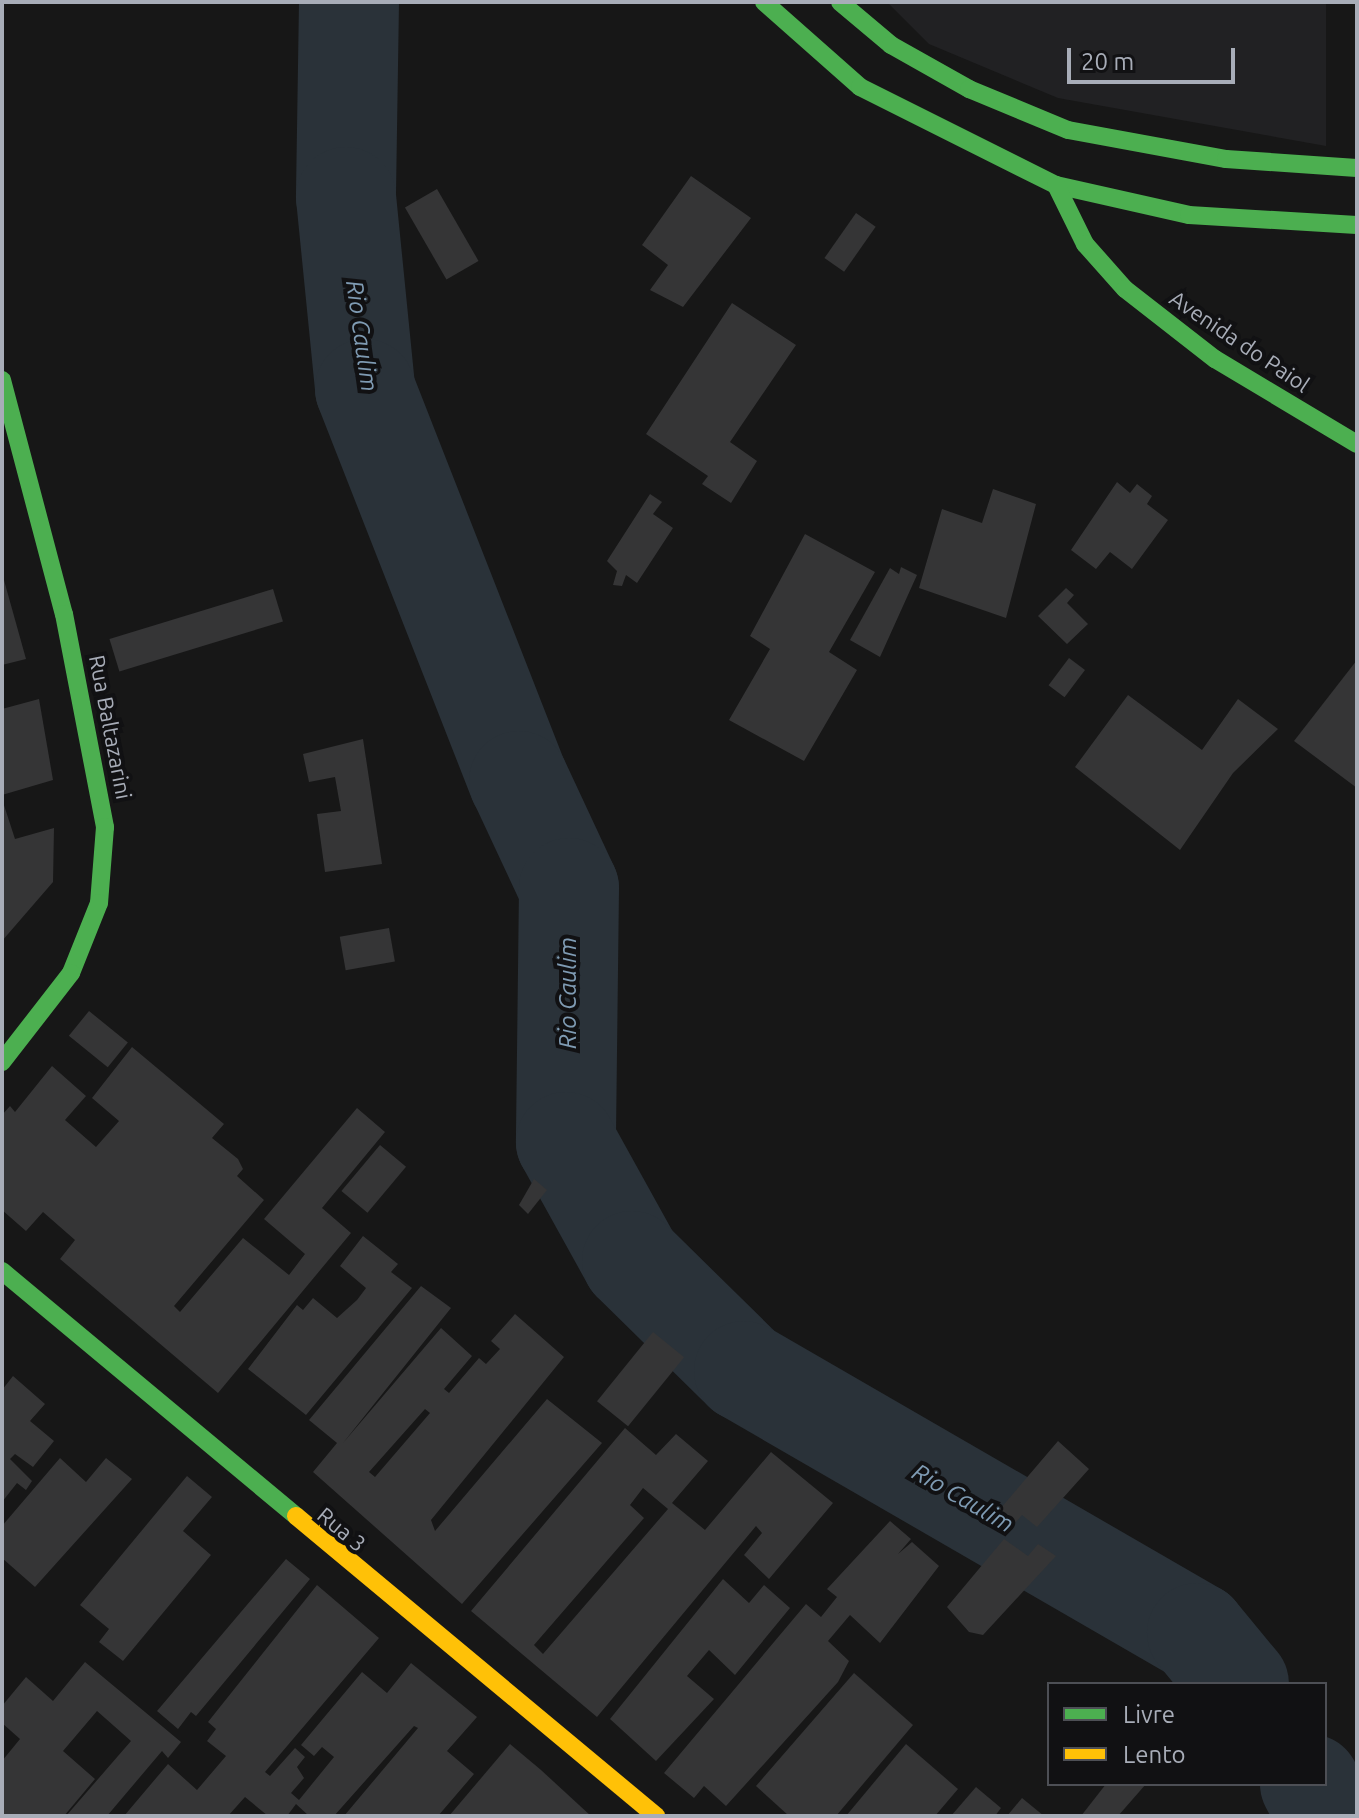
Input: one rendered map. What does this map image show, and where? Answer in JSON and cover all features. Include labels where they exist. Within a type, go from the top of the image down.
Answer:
[{"type":"street","points":[[764,2],[860,87],[1056,185],[1189,215],[1357,225]]},
{"type":"street","points":[[840,2],[917,60],[1068,130],[1226,159],[1357,168]]},
{"type":"street","name":"Avenida do Paiol","points":[[1056,185],[1085,244],[1125,289],[1215,359],[1357,444]]},
{"type":"street","name":"Rua Baltazarini","points":[[2,380],[64,614],[105,827],[99,903],[71,973],[2,1062]]},
{"type":"street","name":"Rua 3","points":[[2,1271],[656,1816]]},
{"type":"shaded area","points":[[887,2],[1326,2],[1326,146],[1058,98],[929,44]]},
{"type":"building","points":[[691,176],[751,218],[683,307],[650,290],[668,265],[642,245]]},
{"type":"building","points":[[437,189],[478,261],[446,279],[405,208]]},
{"type":"building","points":[[856,213],[876,227],[844,272],[824,258]]},
{"type":"building","points":[[732,303],[796,345],[730,442],[757,461],[731,503],[702,484],[708,476],[646,434]]},
{"type":"building","points":[[1117,482],[1130,493],[1137,484],[1152,496],[1147,504],[1168,520],[1132,569],[1110,552],[1096,569],[1071,550]]},
{"type":"building","points":[[993,489],[1036,504],[1006,618],[919,588],[942,509],[982,523]]},
{"type":"building","points":[[650,494],[662,502],[653,514],[673,528],[637,583],[626,575],[622,586],[613,585],[617,571],[607,561]]},
{"type":"building","points":[[805,534],[875,572],[829,652],[857,670],[804,761],[729,720],[770,649],[750,636]]},
{"type":"building","points":[[901,567],[917,575],[880,657],[850,640],[890,568],[899,574]]},
{"type":"building","points":[[2,573],[26,659],[2,665]]},
{"type":"building","points":[[1066,588],[1074,595],[1067,603],[1088,624],[1067,644],[1038,616]]},
{"type":"building","points":[[273,589],[283,622],[119,672],[109,639]]},
{"type":"building","points":[[1069,658],[1085,670],[1065,697],[1049,685]]},
{"type":"building","points":[[1357,660],[1357,788],[1294,741]]},
{"type":"building","points":[[1128,695],[1202,750],[1238,699],[1278,729],[1233,773],[1180,850],[1075,767]]},
{"type":"building","points":[[39,699],[53,780],[2,795],[2,709]]},
{"type":"building","points":[[363,739],[382,864],[325,872],[317,814],[341,811],[335,777],[309,782],[303,754]]},
{"type":"building","points":[[2,799],[15,839],[54,828],[53,882],[2,941]]},
{"type":"building","points":[[389,928],[395,961],[346,970],[340,937]]},
{"type":"building","points":[[89,1011],[128,1042],[108,1067],[69,1036]]},
{"type":"building","points":[[132,1047],[224,1124],[212,1138],[238,1159],[243,1169],[237,1176],[264,1200],[174,1306],[180,1312],[243,1238],[289,1275],[305,1254],[264,1219],[357,1108],[385,1132],[322,1208],[351,1233],[218,1393],[60,1259],[75,1240],[43,1212],[26,1231],[2,1210],[2,1115],[10,1106],[15,1112],[52,1066],[86,1096],[65,1120],[96,1147],[119,1121],[92,1098]]},
{"type":"building","points":[[380,1145],[406,1167],[367,1213],[341,1191]]},
{"type":"building","points":[[534,1179],[547,1190],[528,1214],[519,1205]]},
{"type":"building","points":[[363,1236],[398,1264],[391,1272],[412,1288],[306,1415],[248,1369],[297,1305],[303,1310],[313,1298],[337,1318],[357,1300],[366,1288],[340,1266]]},
{"type":"building","points":[[421,1286],[451,1308],[343,1443],[441,1328],[472,1356],[444,1389],[449,1393],[479,1358],[486,1364],[500,1349],[491,1341],[515,1314],[564,1357],[431,1520],[435,1531],[547,1399],[602,1443],[462,1604],[313,1472],[337,1443],[309,1420]],"holes":[[[425,1409],[430,1413],[375,1477],[369,1472]]]},
{"type":"building","points":[[653,1332],[684,1357],[628,1426],[597,1401]]},
{"type":"building","points":[[13,1376],[45,1404],[30,1421],[54,1441],[33,1467],[15,1454],[10,1459],[32,1481],[26,1490],[17,1483],[2,1502],[2,1390]]},
{"type":"building","points":[[625,1428],[656,1455],[676,1434],[708,1461],[672,1503],[705,1530],[771,1452],[833,1503],[769,1579],[744,1555],[762,1533],[756,1526],[597,1717],[471,1611]],"holes":[[[643,1488],[668,1509],[543,1654],[534,1645],[644,1518],[630,1505]]]},
{"type":"building","points":[[1058,1441],[1089,1469],[1037,1527],[1022,1515],[1009,1530],[994,1516]]},
{"type":"building","points":[[60,1458],[86,1482],[106,1458],[132,1479],[35,1587],[2,1558],[2,1526]]},
{"type":"building","points":[[187,1476],[212,1497],[183,1531],[211,1555],[123,1661],[99,1642],[109,1629],[80,1605]]},
{"type":"building","points":[[890,1521],[911,1539],[898,1554],[912,1542],[939,1566],[880,1643],[850,1615],[828,1641],[849,1661],[838,1682],[726,1806],[704,1786],[694,1798],[664,1773],[806,1604],[821,1617],[837,1597],[827,1589]]},
{"type":"building","points":[[1004,1539],[1028,1556],[1038,1544],[1056,1556],[983,1635],[969,1632],[947,1607]]},
{"type":"building","points":[[286,1559],[310,1579],[196,1716],[191,1712],[178,1729],[157,1711]]},
{"type":"building","points":[[723,1579],[749,1603],[764,1585],[790,1608],[735,1675],[709,1650],[687,1676],[714,1699],[656,1761],[610,1719]]},
{"type":"building","points":[[317,1585],[379,1638],[265,1772],[270,1776],[295,1748],[305,1757],[297,1767],[304,1778],[291,1793],[299,1800],[334,1757],[322,1747],[314,1756],[301,1745],[362,1672],[387,1693],[411,1663],[477,1717],[447,1751],[474,1774],[438,1816],[344,1816],[418,1728],[414,1726],[334,1816],[309,1816],[296,1804],[287,1816],[268,1816],[245,1797],[228,1816],[124,1816],[168,1764],[197,1790],[226,1756],[207,1741],[216,1729],[208,1722]]},
{"type":"building","points":[[85,1662],[181,1742],[168,1758],[162,1751],[107,1816],[66,1816],[131,1741],[97,1711],[63,1751],[95,1779],[64,1816],[2,1816],[2,1761],[20,1739],[2,1723],[2,1706],[26,1677],[53,1701]]},
{"type":"building","points":[[854,1673],[913,1725],[836,1816],[789,1816],[756,1786]]},
{"type":"building","points":[[510,1744],[541,1770],[591,1816],[449,1816]]},
{"type":"building","points":[[906,1744],[958,1789],[935,1816],[846,1816]]},
{"type":"building","points":[[1104,1786],[1144,1786],[1118,1816],[1081,1816]]},
{"type":"building","points":[[976,1787],[1001,1808],[995,1816],[951,1816]]},
{"type":"building","points":[[1022,1798],[1044,1816],[1007,1816]]},
{"type":"waterway","name":"Rio Caulim","points":[[349,2],[346,197],[365,389],[519,781],[569,888],[566,1142],[632,1261],[744,1371],[1197,1633],[1237,1682]]},
{"type":"waterway","name":"Rio Caulim","points":[[1311,1786],[1327,1816]]},
{"type":"traffic: fast","points":[[764,2],[860,87],[1056,185],[1189,215],[1357,225]]},
{"type":"traffic: fast","points":[[840,2],[891,45],[969,89],[1068,130],[1226,159],[1357,168]]},
{"type":"traffic: fast","points":[[1056,185],[1085,244],[1125,289],[1215,359],[1357,444]]},
{"type":"traffic: fast","points":[[2,380],[64,614],[105,827],[99,903],[71,973],[2,1062]]},
{"type":"traffic: fast","points":[[2,1271],[296,1516]]},
{"type":"traffic: slow","points":[[296,1516],[656,1816]]}]
